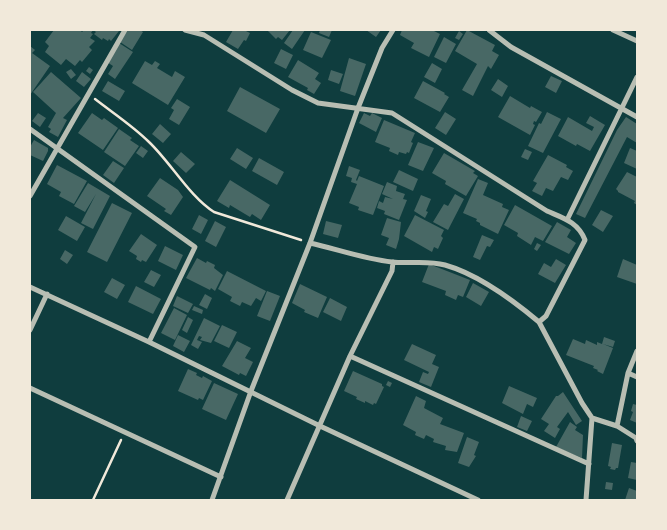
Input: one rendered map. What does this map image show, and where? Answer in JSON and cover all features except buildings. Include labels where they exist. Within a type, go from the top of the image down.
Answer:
[{"type":"street","points":[[30,196],[125,30]]},
{"type":"street","points":[[185,30],[206,32],[292,90],[318,103],[392,113],[547,211],[567,220],[581,230],[585,240],[546,316],[539,322]]},
{"type":"street","points":[[212,500],[251,391],[310,243],[358,108],[382,48],[393,30]]},
{"type":"street","points":[[489,30],[510,47],[637,117]]},
{"type":"street","points":[[614,30],[637,41]]},
{"type":"street","points":[[567,220],[637,77]]},
{"type":"street","points":[[30,129],[195,247],[149,342]]},
{"type":"street","points":[[310,243],[393,262],[430,262],[446,265],[481,281],[520,306],[539,322],[582,403],[592,418],[586,500]]},
{"type":"street","points":[[287,500],[350,356],[392,271],[393,262]]},
{"type":"street","points":[[30,287],[478,500]]},
{"type":"street","points":[[30,330],[47,294]]},
{"type":"street","points":[[617,426],[628,373],[637,351]]},
{"type":"street","points":[[350,356],[589,464]]},
{"type":"street","points":[[628,373],[637,377]]},
{"type":"street","points":[[30,388],[221,477]]},
{"type":"street","points":[[592,418],[617,426],[636,438],[637,442]]},
{"type":"path","points":[[88,94],[148,141],[204,206],[214,212],[310,243]]},
{"type":"path","points":[[93,500],[125,432]]}]
